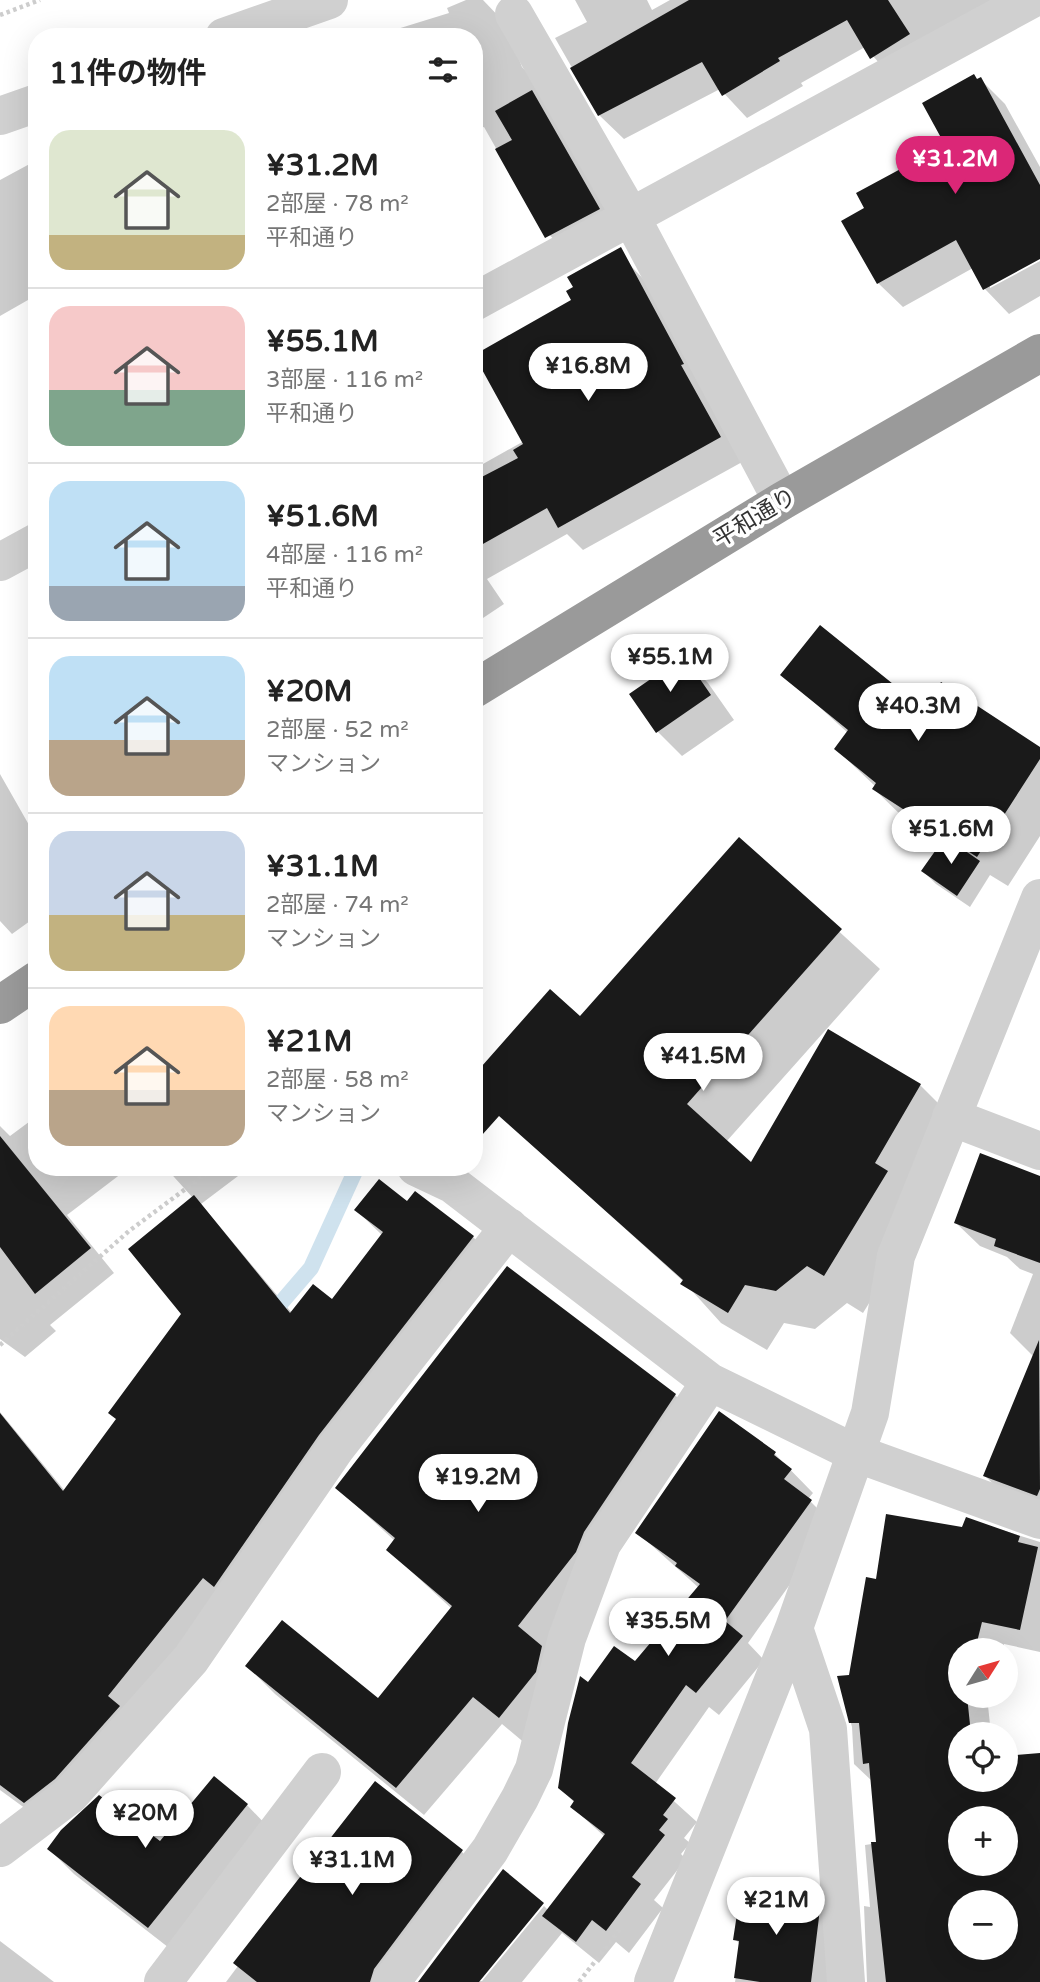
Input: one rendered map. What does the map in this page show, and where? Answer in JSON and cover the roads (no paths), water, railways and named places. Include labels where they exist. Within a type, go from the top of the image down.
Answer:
[{"type":"highway","name":"平和通り","points":[[483,684],[782,501],[1040,353]]},
{"type":"highway","points":[[0,1005],[28,986]]},
{"type":"street","points":[[250,28],[329,0]]},
{"type":"street","points":[[483,297],[1030,0]]},
{"type":"street","points":[[514,14],[631,217],[782,501]]},
{"type":"street","points":[[0,116],[28,106]]},
{"type":"street","points":[[0,562],[28,547]]},
{"type":"street","points":[[653,1982],[794,1628],[870,1413],[895,1256],[1040,898]]},
{"type":"street","points":[[951,1117],[1040,1151]]},
{"type":"street","points":[[435,1176],[452,1184],[710,1382],[855,1453],[1040,1520]]},
{"type":"street","points":[[0,1848],[70,1795],[191,1659],[336,1448],[509,1227]]},
{"type":"street","points":[[391,1982],[490,1850],[520,1798],[534,1769],[567,1638],[602,1544],[710,1382]]},
{"type":"street","points":[[794,1628],[828,1729],[846,1982]]},
{"type":"street","points":[[163,1982],[322,1772]]},
{"type":"waterway","points":[[268,1318],[311,1268],[353,1176]]}]
